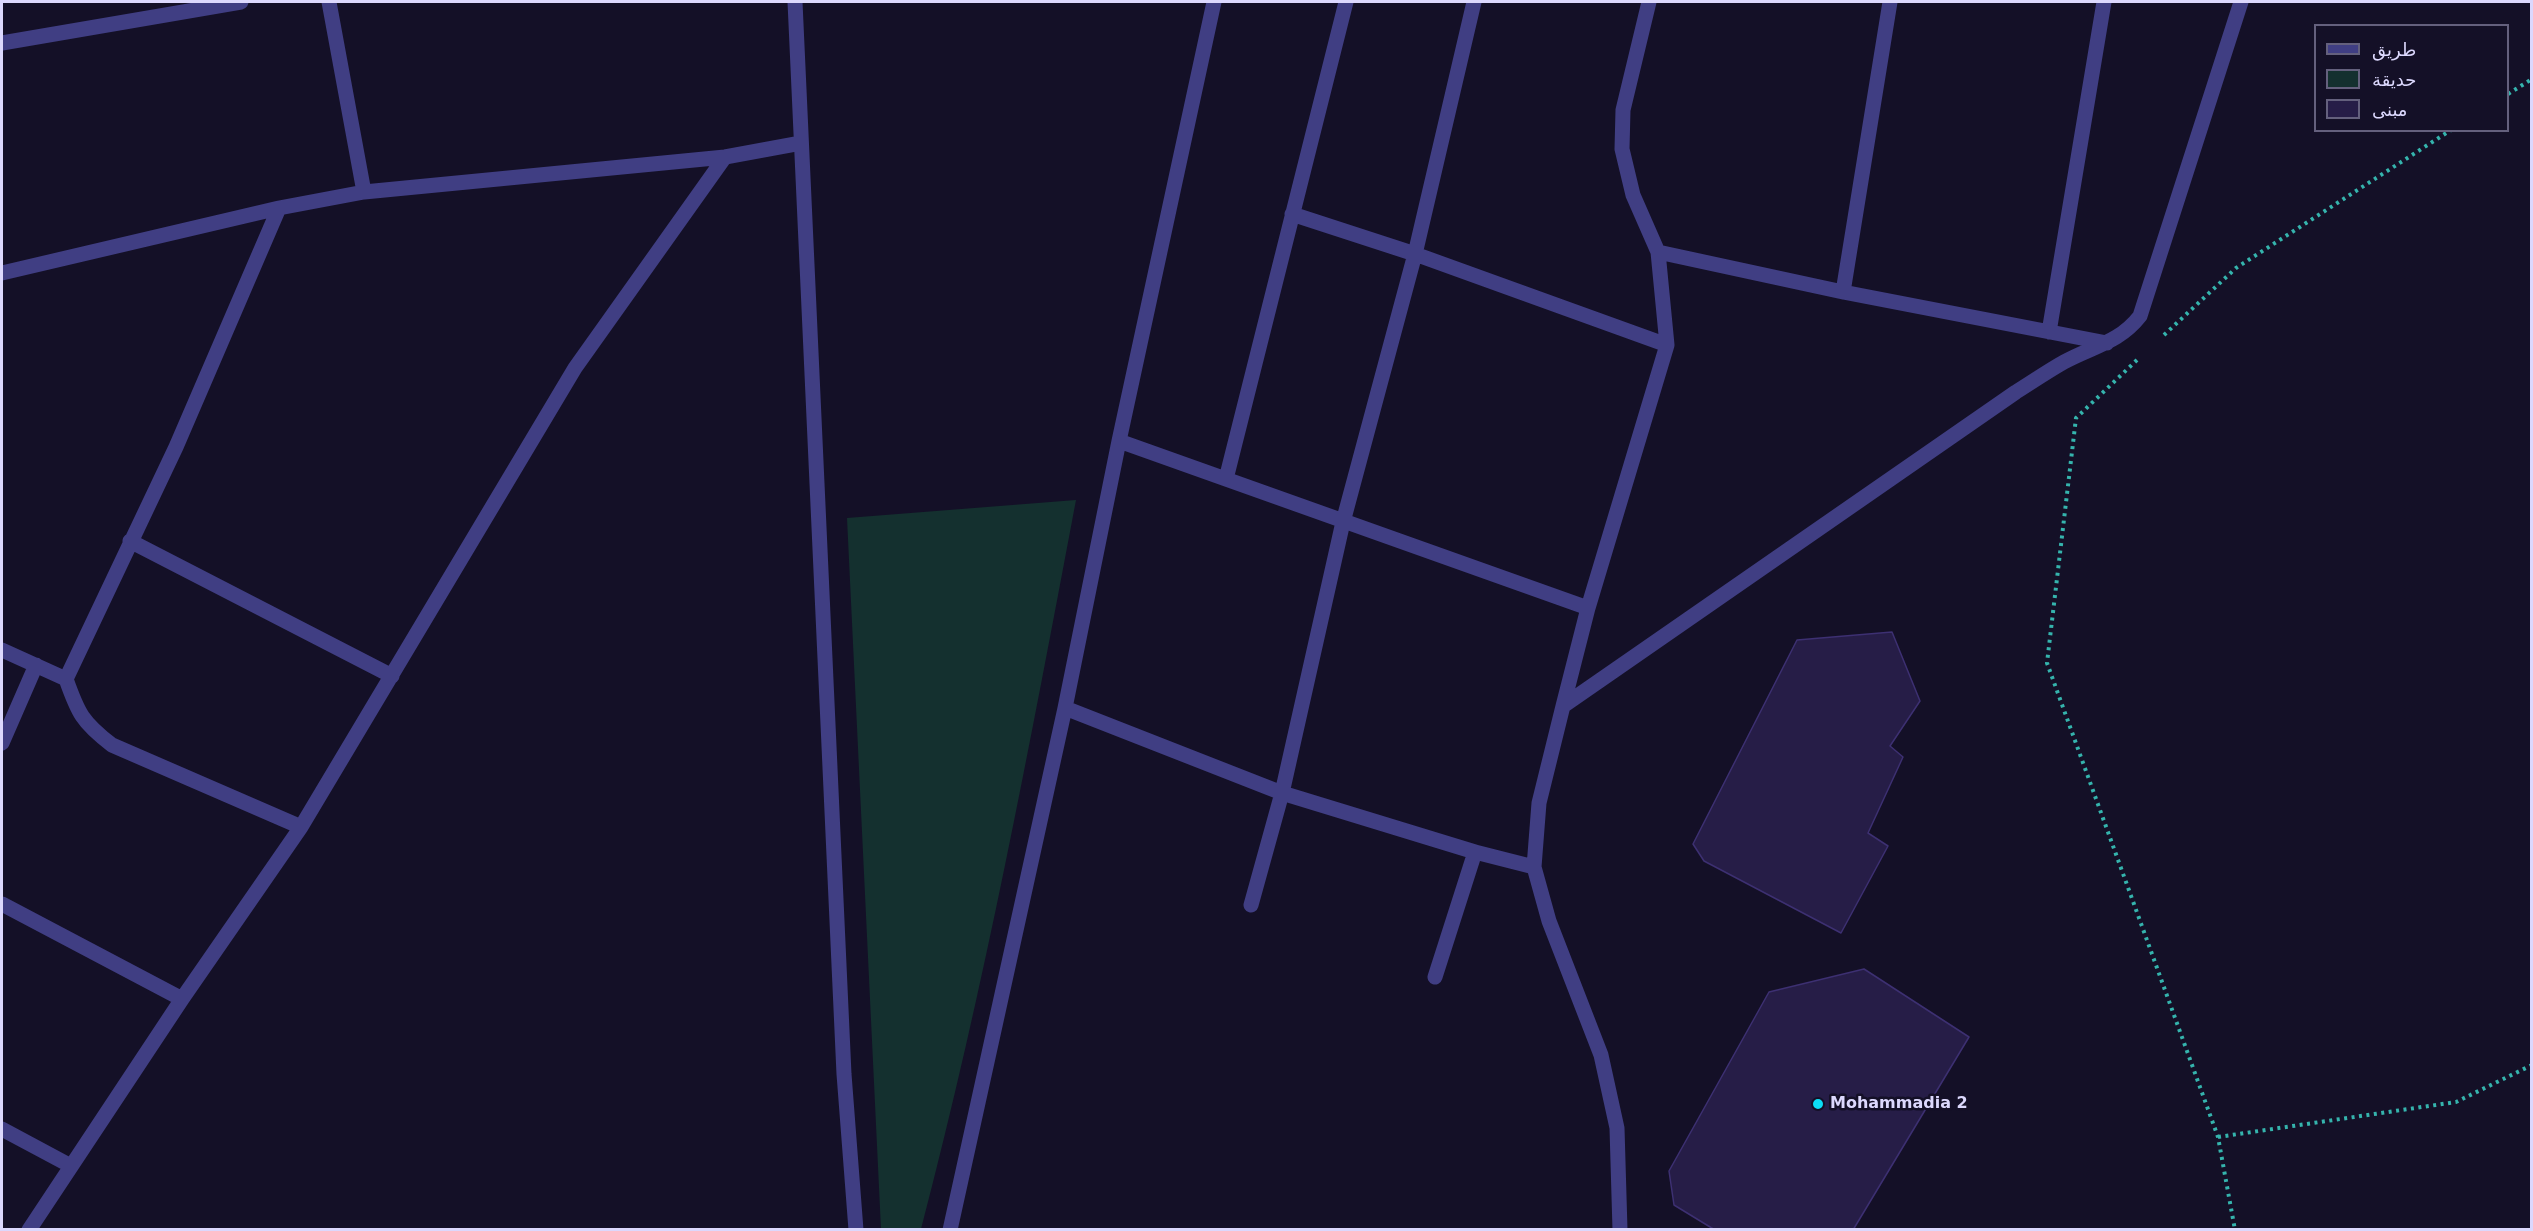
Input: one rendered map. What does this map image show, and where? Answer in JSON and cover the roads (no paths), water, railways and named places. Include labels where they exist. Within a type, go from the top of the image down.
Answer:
[{"type":"street","points":[[2,43],[241,2]]},
{"type":"street","points":[[329,2],[364,192]]},
{"type":"street","points":[[795,2],[844,1074],[856,1230]]},
{"type":"street","points":[[950,1230],[1065,708],[1119,441],[1214,2]]},
{"type":"street","points":[[1226,480],[1346,2]]},
{"type":"street","points":[[1251,905],[1282,793],[1343,522],[1415,254],[1474,2]]},
{"type":"street","points":[[1625,1227],[1617,1128],[1601,1055],[1549,921],[1534,867],[1539,803],[1563,706],[1588,608],[1667,345],[1658,252],[1633,195],[1622,149],[1623,111],[1649,2]]},
{"type":"street","points":[[1843,292],[1890,2]]},
{"type":"street","points":[[2049,332],[2104,2]]},
{"type":"street","points":[[1563,706],[2016,392],[2065,361],[2108,343],[2129,330],[2140,316],[2241,2]]},
{"type":"street","points":[[2,273],[279,208],[364,192],[725,157],[801,143]]},
{"type":"street","points":[[29,1230],[182,999],[301,827],[575,368],[725,157]]},
{"type":"street","points":[[66,679],[176,447],[279,208]]},
{"type":"street","points":[[1292,214],[1415,254],[1667,345]]},
{"type":"street","points":[[1658,252],[1843,292],[2108,343]]},
{"type":"street","points":[[1119,441],[1588,608]]},
{"type":"street","points":[[130,542],[392,676]]},
{"type":"street","points":[[2,650],[66,679],[78,712],[92,729],[112,745],[301,827]]},
{"type":"street","points":[[2,743],[36,665]]},
{"type":"street","points":[[1065,708],[1282,793],[1475,852],[1534,867]]},
{"type":"street","points":[[1435,976],[1475,852]]},
{"type":"street","points":[[2,904],[182,999]]},
{"type":"street","points":[[2,1129],[71,1166]]},
{"type":"place","name":"Mohammadia 2","points":[[1818,1104]]}]
